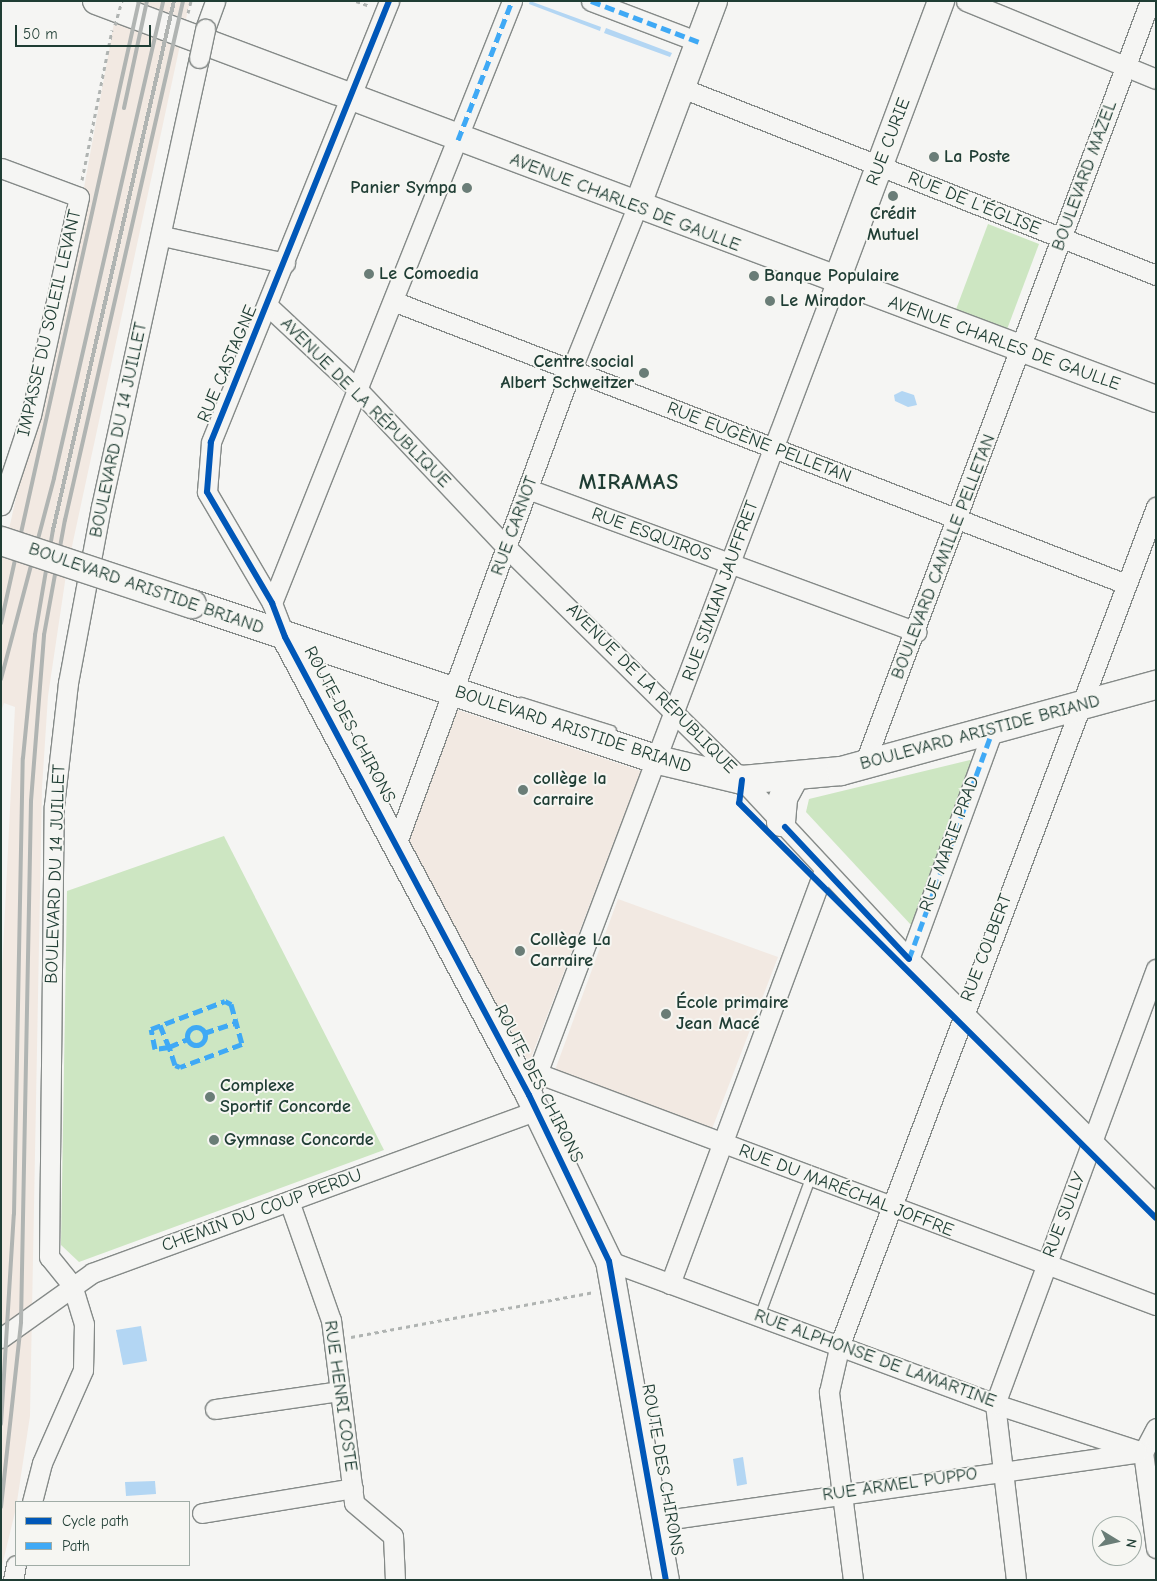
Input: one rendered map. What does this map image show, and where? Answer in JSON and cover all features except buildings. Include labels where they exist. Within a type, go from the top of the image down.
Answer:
[{"type":"main road","name":"AVENUE CHARLES DE GAULLE","points":[[96,1],[458,140],[1022,352],[1156,399]]},
{"type":"main road","points":[[637,207],[714,1]]},
{"type":"main road","name":"RUE CURIE","points":[[836,282],[942,1]]},
{"type":"main road","name":"BOULEVARD ARISTIDE BRIAND","points":[[1,541],[453,692],[655,751],[742,780],[794,777],[865,762],[1156,686]]},
{"type":"main road","name":"ROUTE DES CHIRONS","points":[[285,637],[396,845],[534,1093],[611,1273],[658,1521],[666,1580]]},
{"type":"main road","points":[[781,822],[783,798],[794,777]]},
{"type":"street","name":"BOULEVARD DU 14 JUILLET","points":[[72,1285],[49,1257],[54,806],[68,683],[101,507],[163,236],[206,24],[214,1]]},
{"type":"street","name":"RUE CASTAGNE","points":[[285,637],[272,603],[207,492],[211,442],[268,306],[389,1]]},
{"type":"street","points":[[272,603],[512,1]]},
{"type":"street","points":[[591,1],[699,42]]},
{"type":"street","points":[[966,1],[1156,79]]},
{"type":"street","name":"BOULEVARD MAZEL","points":[[1022,352],[1150,1]]},
{"type":"street","name":"RUE DE L'ÉGLISE","points":[[682,88],[1156,275]]},
{"type":"street","points":[[1,168],[79,198]]},
{"type":"street","name":"IMPASSE DU SOLEIL LEVANT","points":[[1,504],[32,415],[79,198]]},
{"type":"street","name":"RUE CARNOT","points":[[396,845],[571,371],[637,207]]},
{"type":"street","points":[[163,236],[285,263]]},
{"type":"street","name":"RUE SIMIAN JAUFFRET","points":[[534,1093],[655,751],[676,714],[836,282]]},
{"type":"street","name":"RUE EUGÈNE PELLETAN","points":[[393,301],[1126,584]]},
{"type":"street","name":"AVENUE DE LA RÉPUBLIQUE","points":[[268,306],[358,390],[507,548],[742,780],[909,959],[1093,1139],[1156,1204]]},
{"type":"street","name":"BOULEVARD CAMILLE PELLETAN","points":[[865,762],[1022,352]]},
{"type":"street","name":"RUE ESQUIROS","points":[[528,489],[916,632]]},
{"type":"street","name":"RUE COLBERT","points":[[842,1494],[829,1392],[840,1344],[892,1209],[963,1012],[1156,507]]},
{"type":"street","name":"RUE MARIE PRAD","points":[[909,959],[993,730]]},
{"type":"street","points":[[670,1284],[824,869]]},
{"type":"street","name":"RUE SULLY","points":[[996,1404],[1046,1264],[1155,976]]},
{"type":"street","name":"CHEMIN DU COUP PERDU","points":[[1,1338],[72,1285],[92,1273],[289,1202],[534,1093]]},
{"type":"street","name":"RUE DU MARÉCHAL JOFFRE","points":[[534,1093],[723,1145],[1156,1305]]},
{"type":"street","name":"RUE HENRI COSTE","points":[[289,1202],[308,1247],[333,1340],[354,1503],[393,1536],[395,1580]]},
{"type":"street","name":"RUE ALPHONSE DE LAMARTINE","points":[[611,1273],[670,1284],[840,1344],[996,1404],[1143,1452]]},
{"type":"street","points":[[32,1501],[42,1463],[83,1370],[84,1324],[72,1285]]},
{"type":"street","points":[[215,1409],[340,1391]]},
{"type":"street","points":[[996,1404],[1001,1470],[1016,1580]]},
{"type":"street","points":[[1156,1428],[1143,1452],[1156,1548]]},
{"type":"street","name":"RUE ARMEL PUPPO","points":[[658,1521],[1001,1470],[1143,1452]]},
{"type":"street","points":[[202,1513],[352,1488]]},
{"type":"street","points":[[842,1494],[853,1580]]},
{"type":"street","points":[[13,1580],[16,1566]]},
{"type":"lane","points":[[453,692],[533,703],[626,736]]},
{"type":"lane","points":[[759,1316],[810,1178]]},
{"type":"path","points":[[115,25],[122,1]]},
{"type":"path","points":[[79,198],[109,34]]},
{"type":"path","points":[[333,1340],[611,1273]]},
{"type":"shaded area","points":[[135,1],[190,1],[186,19]]},
{"type":"shaded area","points":[[114,23],[180,45],[71,551],[9,529],[77,226]]},
{"type":"shaded area","points":[[1,553],[66,575],[48,696],[42,788],[30,1416],[17,1501],[15,1501],[15,1512],[1,1570],[2,971],[15,707],[4,703],[1,712]]},
{"type":"shaded area","name":"Collège La Carraire","points":[[455,709],[641,771],[529,1063],[407,840]]},
{"type":"shaded area","name":"École primaire Jean Macé","points":[[618,899],[778,957],[712,1129],[555,1070]]},
{"type":"green space","points":[[988,224],[1039,244],[1006,332],[955,312]]},
{"type":"green space","points":[[970,760],[974,762],[912,926],[806,812],[809,799]]},
{"type":"green space","name":"Complexe Sportif Concorde","points":[[224,836],[384,1150],[79,1262],[61,1245],[67,891]]},
{"type":"water","points":[[530,1],[601,27],[600,31],[529,4]]},
{"type":"water","points":[[606,28],[672,53],[670,57],[604,33]]},
{"type":"water","points":[[902,391],[914,395],[917,405],[908,407],[895,401],[894,395]]},
{"type":"water","points":[[141,1326],[147,1361],[123,1365],[116,1330]]},
{"type":"water","points":[[743,1457],[747,1484],[737,1486],[733,1459]]},
{"type":"water","points":[[155,1481],[156,1494],[126,1496],[125,1482]]},
{"type":"railway","points":[[1,623],[139,1]]},
{"type":"railway","points":[[124,108],[147,1]]},
{"type":"railway","points":[[1,679],[54,478],[163,1]]},
{"type":"railway","points":[[1,1424],[14,1214],[23,758],[35,635],[53,530],[174,1]]},
{"type":"railway","points":[[1,1507],[21,1322],[31,801],[44,635],[65,520],[183,1]]},
{"type":"marked path","points":[[458,140],[512,1]]},
{"type":"marked path","points":[[591,1],[699,42]]},
{"type":"marked path","points":[[909,959],[993,730]]},
{"type":"marked path","points":[[225,1001],[231,1004],[242,1044],[180,1067],[175,1065],[169,1047],[155,1049],[151,1029],[225,1001]]},
{"type":"marked path","points":[[204,1033],[237,1022]]},
{"type":"marked path","points":[[160,1025],[169,1047],[188,1039]]},
{"type":"marked path","points":[[196,1027],[202,1030],[205,1036],[202,1042],[196,1045],[190,1042],[187,1036],[190,1030],[196,1027]]},
{"type":"cycle path","points":[[389,1],[211,442],[207,492],[272,603],[285,637],[529,1095],[609,1261],[666,1580]]},
{"type":"cycle path","points":[[742,780],[739,803],[1156,1218]]},
{"type":"cycle path","points":[[785,827],[909,959]]},
{"type":"place","name":"La Poste","points":[[934,157]]},
{"type":"place","name":"Panier Sympa","points":[[467,188]]},
{"type":"place","name":"Crédit Mutuel","points":[[893,196]]},
{"type":"place","name":"Le Comoedia","points":[[369,274]]},
{"type":"place","name":"Banque Populaire","points":[[754,276]]},
{"type":"place","name":"Le Mirador","points":[[770,301]]},
{"type":"place","name":"Centre social Albert Schweitzer","points":[[644,373]]},
{"type":"place","name":"collège la carraire","points":[[523,790]]},
{"type":"place","name":"Collège La Carraire","points":[[520,951]]},
{"type":"place","name":"École primaire Jean Macé","points":[[666,1014]]},
{"type":"place","name":"Complexe Sportif Concorde","points":[[210,1097]]},
{"type":"place","name":"Gymnase Concorde","points":[[214,1140]]},
{"type":"district","name":"MIRAMAS","points":[[629,483]]}]
